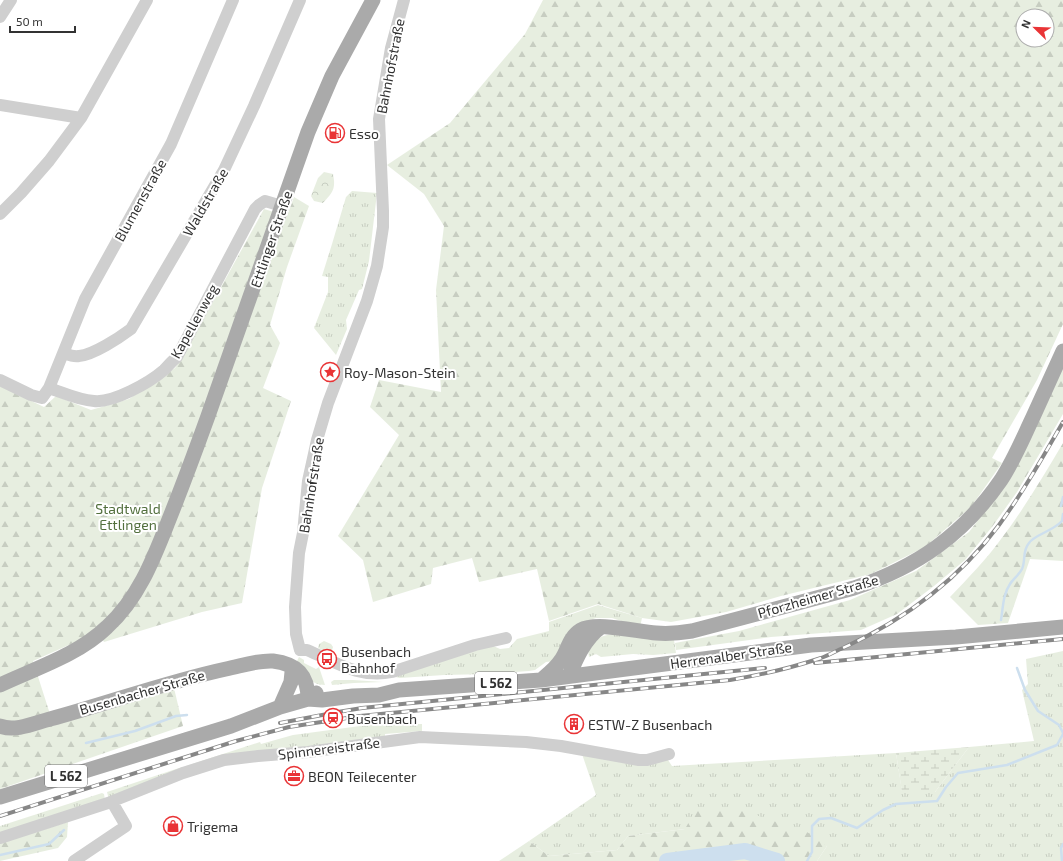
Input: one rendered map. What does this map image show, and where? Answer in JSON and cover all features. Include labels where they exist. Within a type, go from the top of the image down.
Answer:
[{"type":"main road","name":"Ettlinger Straße","points":[[0,685],[90,642],[108,627],[124,610],[139,587],[151,564],[183,484],[308,132],[332,76],[373,0]]},
{"type":"main road","name":"Pforzheimer Straße","points":[[562,659],[571,640],[580,630],[588,627],[616,627],[658,634],[673,634],[692,631],[854,588],[901,570],[923,557],[941,544],[974,514],[1001,479],[1027,430],[1063,350]]},
{"type":"main road","points":[[569,676],[589,638],[601,627]]},
{"type":"main road","name":"Herrenalber Straße","points":[[308,699],[319,691],[350,687],[378,686],[399,690],[541,680],[747,652],[811,645],[956,637],[1063,627]]},
{"type":"main road","points":[[582,650],[587,662],[608,672]]},
{"type":"main road","points":[[541,680],[552,671],[562,659],[569,676]]},
{"type":"main road","name":"Busenbacher Straße","points":[[0,726],[9,728],[25,726],[203,674],[263,661],[274,662],[289,668]]},
{"type":"main road","points":[[289,668],[302,693],[308,699]]},
{"type":"main road","points":[[280,708],[291,682],[289,668]]},
{"type":"main road","name":"L 562","points":[[0,797],[231,726],[308,699]]},
{"type":"street","points":[[0,16],[11,0]]},
{"type":"street","points":[[0,214],[49,161],[81,118],[147,0]]},
{"type":"street","name":"Blumenstraße","points":[[0,380],[31,395],[42,398],[49,388],[86,299],[171,144],[233,0]]},
{"type":"street","name":"Waldstraße","points":[[64,353],[71,356],[80,356],[89,353],[118,339],[131,329],[224,170],[254,106],[300,0]]},
{"type":"street","name":"Bahnhofstraße","points":[[300,650],[296,634],[295,607],[299,553],[303,533],[308,481],[317,440],[328,403],[367,301],[377,266],[383,227],[379,119],[391,48],[404,0]]},
{"type":"street","points":[[0,105],[81,118]]},
{"type":"street","name":"Kapellenweg","points":[[49,388],[82,400],[108,400],[122,395],[151,380],[164,370],[176,357],[255,209],[265,201],[282,206]]},
{"type":"street","points":[[289,668],[300,650],[307,650],[350,670],[380,674],[392,672],[475,645],[506,638]]},
{"type":"street","name":"Spinnereistraße","points":[[0,838],[112,802],[183,773],[224,760],[308,752],[420,737],[526,742],[561,746],[638,760],[647,760],[670,754]]},
{"type":"street","points":[[74,861],[126,826],[112,802]]},
{"type":"green space","points":[[543,0],[1063,0],[1063,324],[1037,380],[992,458],[1002,463],[971,507],[925,547],[871,574],[781,596],[726,612],[671,622],[642,618],[598,604],[549,621],[537,569],[479,582],[472,558],[433,568],[431,584],[373,602],[363,560],[338,536],[399,435],[370,407],[379,380],[441,392],[436,290],[444,226],[424,194],[387,165],[450,123],[525,34]]},
{"type":"green space","points":[[324,172],[333,174],[334,187],[323,203],[314,201],[311,196],[318,178]]},
{"type":"green space","points":[[352,191],[377,193],[369,261],[362,289],[359,290],[346,320],[347,329],[336,355],[314,328],[328,292],[328,277],[322,276],[346,197]]},
{"type":"green space","name":"Stadtwald Ettlingen","points":[[294,197],[309,206],[287,267],[270,325],[280,343],[263,388],[291,401],[262,488],[242,603],[202,612],[104,642],[97,628],[80,640],[33,661],[49,711],[52,726],[174,688],[183,726],[0,789],[0,386],[44,407],[56,396],[91,410],[129,399],[175,368],[182,358],[264,209],[287,216]]},
{"type":"green space","points":[[1063,365],[1063,414],[1017,492],[992,527],[965,560],[897,614],[861,630],[771,637],[676,650],[675,643],[739,631],[850,600],[916,571],[969,532],[1010,479]]},
{"type":"green space","points":[[1063,443],[1063,561],[1030,559],[1008,623],[978,625],[950,597],[983,562],[1018,516]]},
{"type":"green space","points":[[598,605],[642,618],[640,627],[612,618],[596,618],[584,622],[555,661],[546,662],[535,670],[488,674],[395,677],[489,644],[500,649],[509,648],[517,639],[549,631],[549,622]]},
{"type":"green space","points":[[615,634],[650,639],[674,640],[676,653],[653,655],[633,654],[601,657],[596,654],[589,657],[588,651],[599,638],[605,635]]},
{"type":"green space","points":[[324,641],[331,644],[333,647],[331,654],[318,648],[319,644]]},
{"type":"green space","points":[[1063,651],[1063,861],[817,861],[827,846],[685,829],[628,836],[617,850],[549,856],[529,841],[596,795],[582,754],[668,760],[672,766],[896,753],[902,791],[935,792],[969,747],[1034,741],[1022,690],[1028,684],[1026,659]]},
{"type":"green space","points":[[299,657],[304,660],[304,663],[316,669],[319,667],[325,685],[320,685],[312,681],[303,672],[297,661]]},
{"type":"green space","points":[[334,680],[383,682],[332,685],[331,682]]},
{"type":"green space","points":[[375,724],[422,724],[422,731],[385,734],[385,739],[186,766],[260,742],[261,744],[293,735]]},
{"type":"green space","points":[[969,747],[935,792],[902,792],[896,753]]},
{"type":"green space","points":[[182,767],[182,769],[109,800],[107,792]]},
{"type":"green space","points":[[102,793],[104,794],[105,800],[0,834],[0,826]]},
{"type":"green space","points":[[732,807],[807,832],[827,846],[817,861],[499,861],[529,841],[549,856],[617,850],[628,836],[685,829],[695,811]]},
{"type":"green space","points":[[68,822],[67,837],[58,848],[0,861],[0,843]]},
{"type":"waterway","points":[[1061,506],[1063,497]]},
{"type":"waterway","points":[[1001,620],[1006,592],[1011,582],[1022,569],[1027,546],[1031,540],[1054,528],[1062,521],[1063,514]]},
{"type":"waterway","points":[[1017,668],[1025,690],[1038,711],[1059,725],[1063,733]]},
{"type":"waterway","points":[[86,743],[135,731],[176,716],[187,715]]},
{"type":"waterway","points":[[807,861],[812,852],[812,826],[819,819],[831,818],[857,828],[883,810],[896,804],[937,801],[958,773],[1007,765],[1057,745],[1063,734]]},
{"type":"waterway","points":[[0,855],[49,844],[64,830]]},
{"type":"waterway","points":[[1062,861],[1061,848],[1063,844]]},
{"type":"waterway","points":[[667,861],[745,851],[777,861]]},
{"type":"railway","points":[[0,816],[236,741],[289,727],[360,716],[730,680],[776,671],[821,658],[866,637],[909,611],[929,596],[966,563],[983,545],[1008,513],[1063,422]]},
{"type":"railway","points":[[815,663],[1063,639]]},
{"type":"railway","points":[[280,723],[362,708],[765,668]]},
{"type":"place","name":"Esso","points":[[335,133]]},
{"type":"place","name":"Roy-Mason-Stein","points":[[330,372]]},
{"type":"place","name":"Busenbach Bahnhof","points":[[327,659]]},
{"type":"place","name":"Busenbach","points":[[333,718]]},
{"type":"place","name":"ESTW-Z Busenbach","points":[[574,724]]},
{"type":"place","name":"BEON Teilecenter","points":[[294,776]]},
{"type":"place","name":"Trigema","points":[[173,826]]}]
